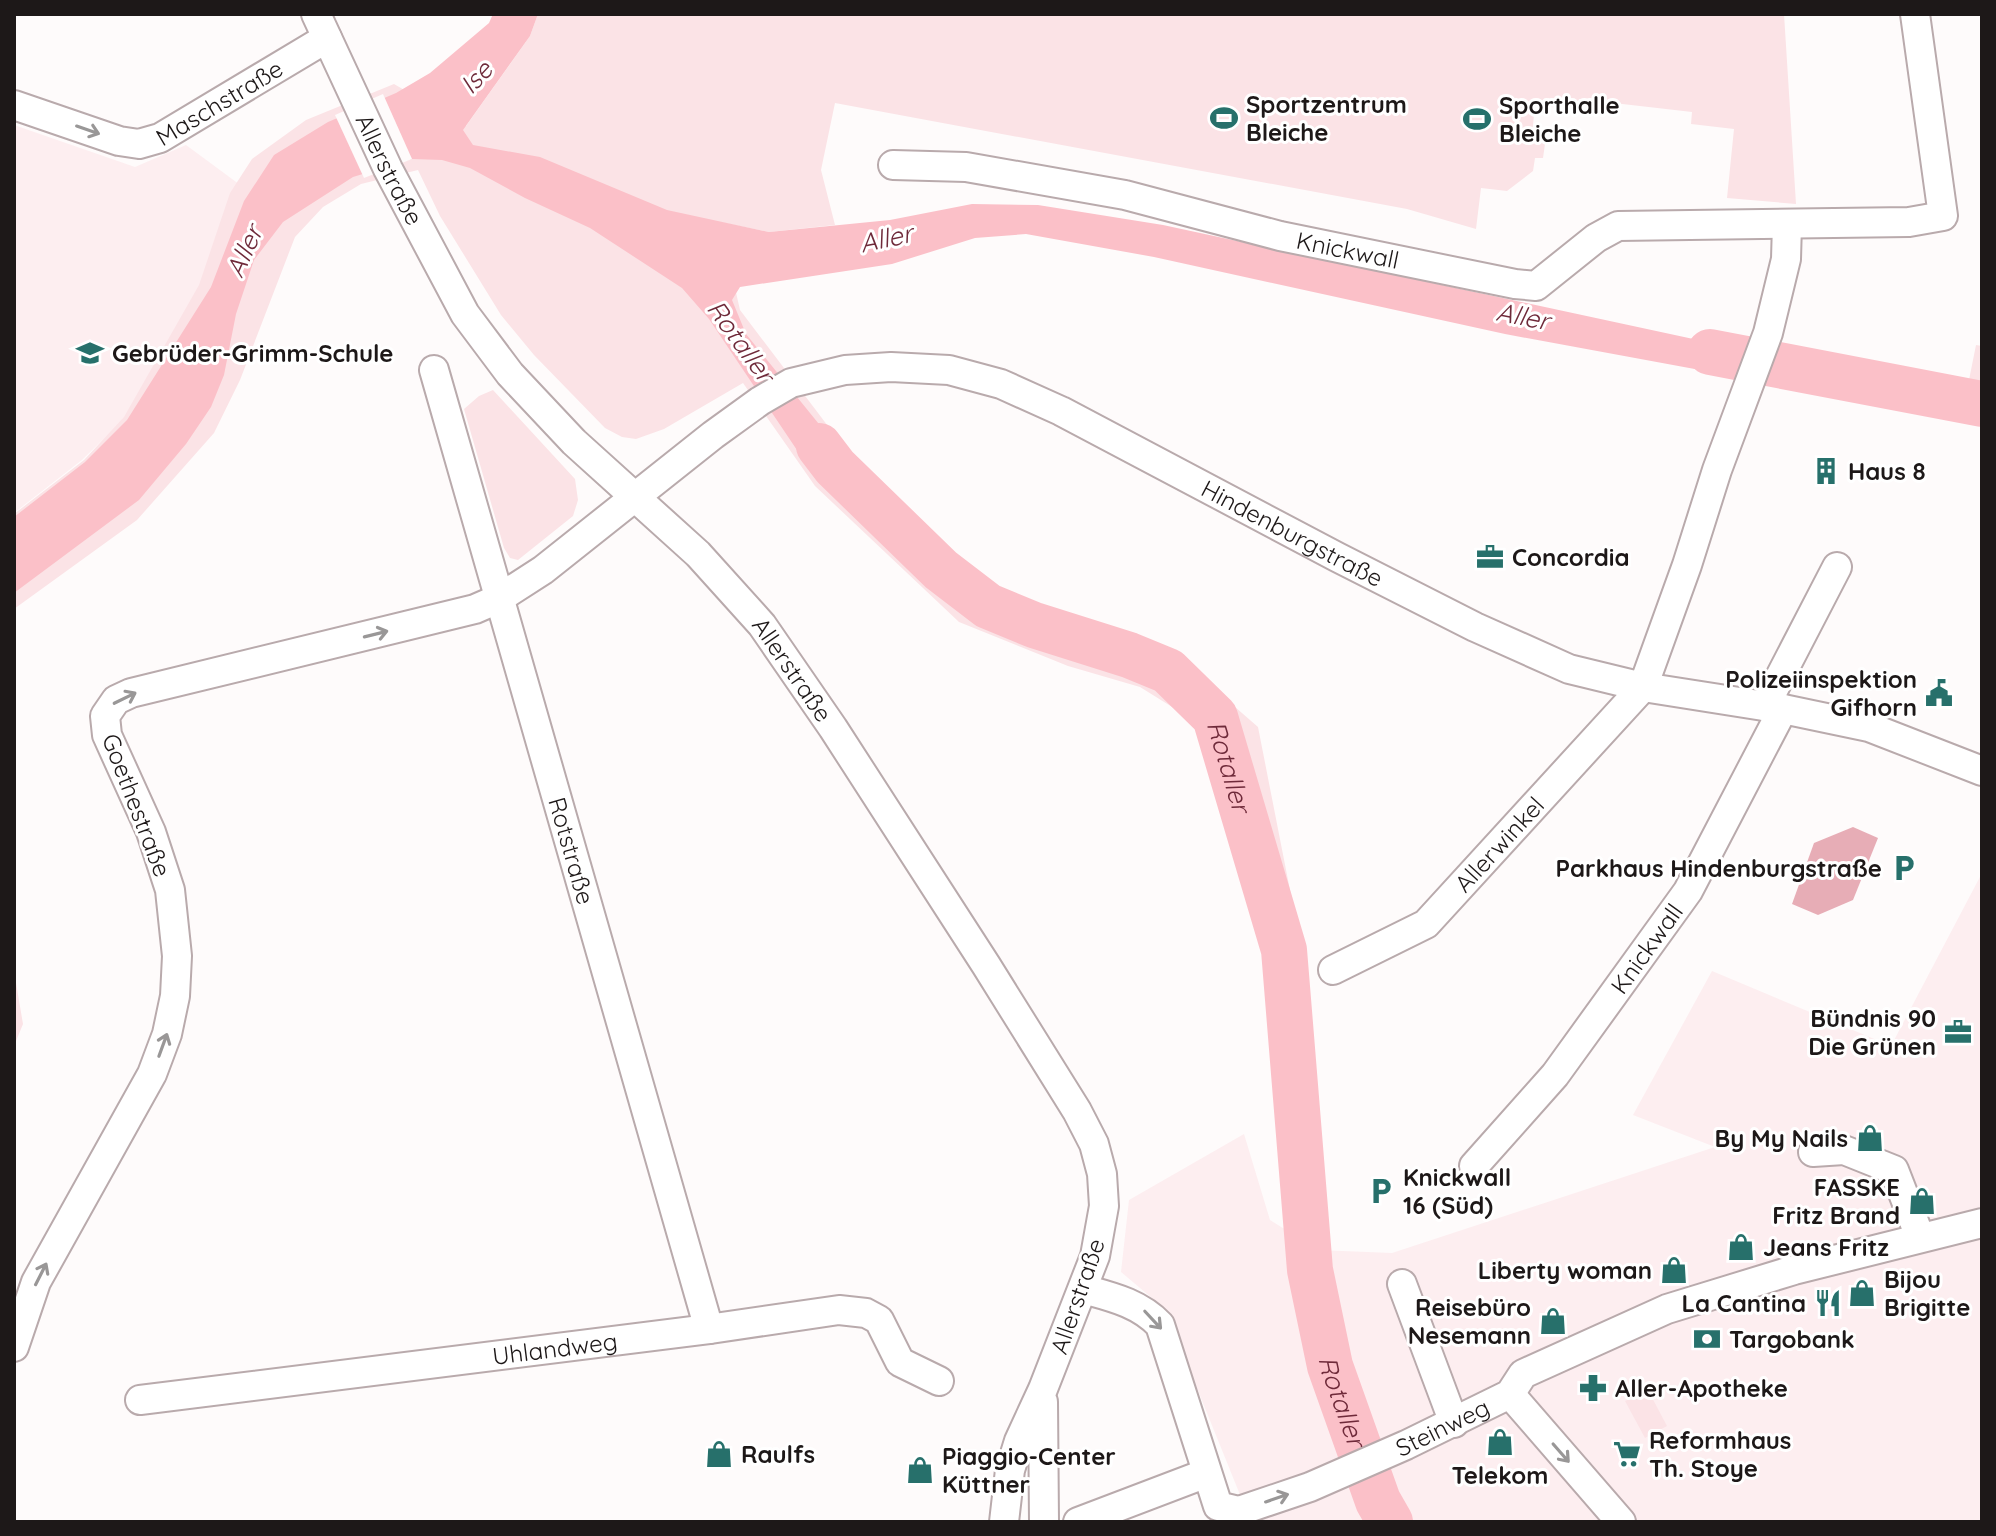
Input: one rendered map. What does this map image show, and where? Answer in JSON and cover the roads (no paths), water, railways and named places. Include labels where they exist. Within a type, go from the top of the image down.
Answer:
[{"type":"street","name":"Knickwall","points":[[893,165],[966,167],[1125,195],[1280,236],[1536,286],[1596,238],[1618,226],[1909,222],[1943,216],[1915,14]]},
{"type":"street","name":"Allerstraße","points":[[322,26],[388,169],[465,314],[510,374],[574,442],[698,554],[762,625],[833,728],[1077,1111],[1094,1144],[1102,1174],[1104,1206],[1095,1256],[1043,1389],[1019,1441],[1010,1470],[1004,1522]]},
{"type":"street","name":"Maschstraße","points":[[14,105],[119,141],[139,144],[160,138],[322,26]]},
{"type":"street","points":[[1643,687],[1717,470],[1768,333],[1786,259],[1787,224]]},
{"type":"street","name":"Hindenburgstraße","points":[[634,497],[760,401],[791,383],[845,370],[891,367],[949,370],[1001,384],[1061,411],[1337,557],[1475,627],[1569,669],[1643,687],[1774,707],[1869,727],[1982,771]]},
{"type":"street","name":"Rotstraße","points":[[434,370],[709,1329]]},
{"type":"street","name":"Goethestraße","points":[[14,1347],[36,1282],[152,1074],[167,1034],[175,996],[177,956],[170,890],[151,832],[107,735],[105,716],[116,700],[131,693],[475,609],[498,599],[543,570],[634,497]]},
{"type":"street","name":"Knickwall","points":[[1474,1166],[1555,1075],[1688,891],[1837,567]]},
{"type":"street","name":"Allerwinkel","points":[[1333,970],[1426,924],[1643,687]]},
{"type":"street","points":[[1813,1152],[1844,1150],[1894,1170],[1920,1237]]},
{"type":"street","name":"Steinweg","points":[[1083,1289],[1124,1301],[1148,1313],[1160,1325],[1218,1506],[1239,1511],[1341,1473],[1454,1423],[1510,1394],[1523,1374],[1667,1309],[1794,1270],[1920,1237],[1976,1230]]},
{"type":"street","points":[[1402,1284],[1454,1423]]},
{"type":"street","name":"Uhlandweg","points":[[140,1400],[839,1310],[866,1313],[879,1320],[900,1362],[939,1381]]},
{"type":"street","points":[[1043,1389],[1044,1522]]},
{"type":"street","points":[[1510,1394],[1621,1522]]},
{"type":"street","points":[[1078,1522],[1199,1476]]},
{"type":"water","name":"Ise","points":[[493,14],[538,14],[530,36],[463,130],[473,145],[540,157],[667,210],[769,232],[890,220],[972,204],[1038,205],[1163,225],[1749,351],[1738,377],[1505,334],[1154,257],[1026,234],[975,238],[892,264],[740,287],[732,300],[746,334],[827,434],[871,477],[848,505],[807,465],[709,319],[682,288],[590,228],[470,168],[442,160],[412,159],[353,177],[283,222],[254,260],[236,314],[224,375],[211,407],[186,444],[139,500],[14,593],[14,517],[85,462],[127,420],[211,287],[244,201],[274,155],[328,122],[396,93],[430,73],[489,23]]},
{"type":"waterway","name":"Aller","points":[[1710,352],[1982,404]]},
{"type":"waterway","name":"Rotaller","points":[[819,446],[835,467],[941,570],[988,606],[1168,671],[1215,717],[1284,950],[1310,1270],[1330,1366],[1378,1501],[1390,1522]]},
{"type":"place","name":"Sportzentrum Bleiche","points":[[1224,118]]},
{"type":"place","name":"Sporthalle Bleiche","points":[[1477,119]]},
{"type":"place","name":"Gebrüder-Grimm-Schule","points":[[90,353]]},
{"type":"place","name":"Haus 8","points":[[1826,471]]},
{"type":"place","name":"Concordia","points":[[1490,557]]},
{"type":"place","name":"Polizeiinspektion Gifhorn","points":[[1939,693]]},
{"type":"place","name":"Parkhaus Hindenburgstraße","points":[[1904,868]]},
{"type":"place","name":"Bündnis 90 Die Grünen","points":[[1958,1032]]},
{"type":"place","name":"By My Nails","points":[[1870,1138]]},
{"type":"place","name":"Knickwall 16 (Süd)","points":[[1381,1191]]},
{"type":"place","name":"FASSKE Fritz Brand","points":[[1922,1201]]},
{"type":"place","name":"Jeans Fritz","points":[[1741,1247]]},
{"type":"place","name":"Liberty woman","points":[[1674,1270]]},
{"type":"place","name":"Bijou Brigitte","points":[[1862,1293]]},
{"type":"place","name":"La Cantina","points":[[1828,1303]]},
{"type":"place","name":"Reisebüro Nesemann","points":[[1553,1321]]},
{"type":"place","name":"Targobank","points":[[1707,1339]]},
{"type":"place","name":"Aller-Apotheke","points":[[1593,1388]]},
{"type":"place","name":"Telekom","points":[[1500,1442]]},
{"type":"place","name":"Raulfs","points":[[719,1454]]},
{"type":"place","name":"Reformhaus Th. Stoye","points":[[1627,1454]]},
{"type":"place","name":"Piaggio-Center Küttner","points":[[920,1470]]}]
